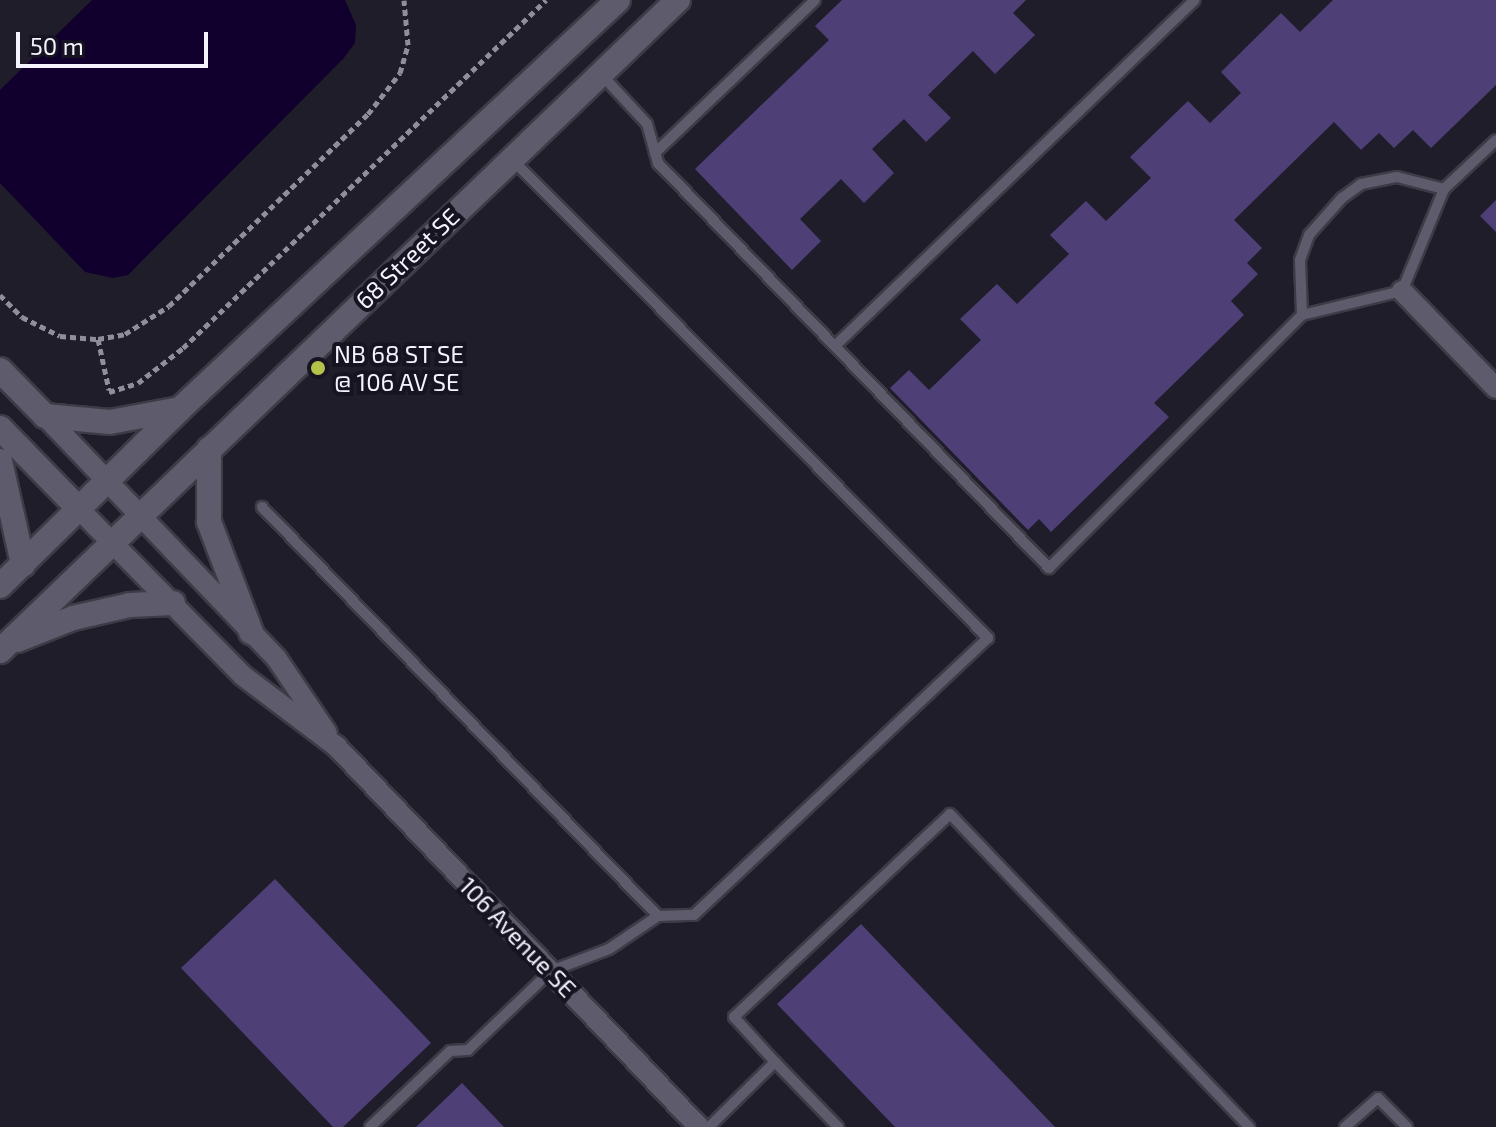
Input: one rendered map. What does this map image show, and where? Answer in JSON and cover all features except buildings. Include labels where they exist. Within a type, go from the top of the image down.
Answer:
[{"type":"street","name":"68 Street SE","points":[[0,586],[180,409],[618,0]]},
{"type":"street","name":"68 Street SE","points":[[4,648],[678,0]]},
{"type":"street","points":[[1402,291],[1496,388]]},
{"type":"street","name":"106 Avenue SE","points":[[0,370],[277,659],[336,746]]},
{"type":"street","points":[[45,416],[110,422],[180,409]]},
{"type":"street","name":"106 Avenue SE","points":[[0,428],[242,675],[336,746],[699,1127]]},
{"type":"street","points":[[209,449],[209,522],[251,632]]},
{"type":"street","points":[[0,461],[23,564]]},
{"type":"street","points":[[4,648],[73,618],[130,605],[173,603]]},
{"type":"lane","points":[[655,153],[815,0]]},
{"type":"lane","points":[[835,346],[1194,0]]},
{"type":"lane","points":[[600,73],[647,124],[658,163],[1049,568],[1302,315],[1402,291],[1444,189],[1496,140]]},
{"type":"lane","points":[[370,1127],[450,1051],[468,1050],[551,971],[609,949],[658,916],[694,915],[988,638],[511,158]]},
{"type":"lane","points":[[1302,315],[1300,260],[1309,235],[1342,198],[1361,184],[1397,177],[1444,189]]},
{"type":"lane","points":[[262,507],[658,916]]},
{"type":"lane","points":[[838,1127],[734,1017],[950,814],[1249,1127]]},
{"type":"lane","points":[[709,1127],[775,1062]]},
{"type":"lane","points":[[1345,1127],[1378,1098],[1407,1127]]},
{"type":"path","points":[[0,295],[22,317],[60,336],[98,339],[125,334],[169,306],[368,114],[400,73],[408,45],[404,0]]},
{"type":"path","points":[[98,339],[109,391],[138,383],[183,348],[546,0]]},
{"type":"shaded area","points":[[92,0],[345,0],[356,25],[355,43],[343,59],[128,275],[113,278],[85,272],[0,183],[0,90]]},
{"type":"place","name":"NB 68 ST SE @ 106 AV SE","points":[[318,368]]}]
